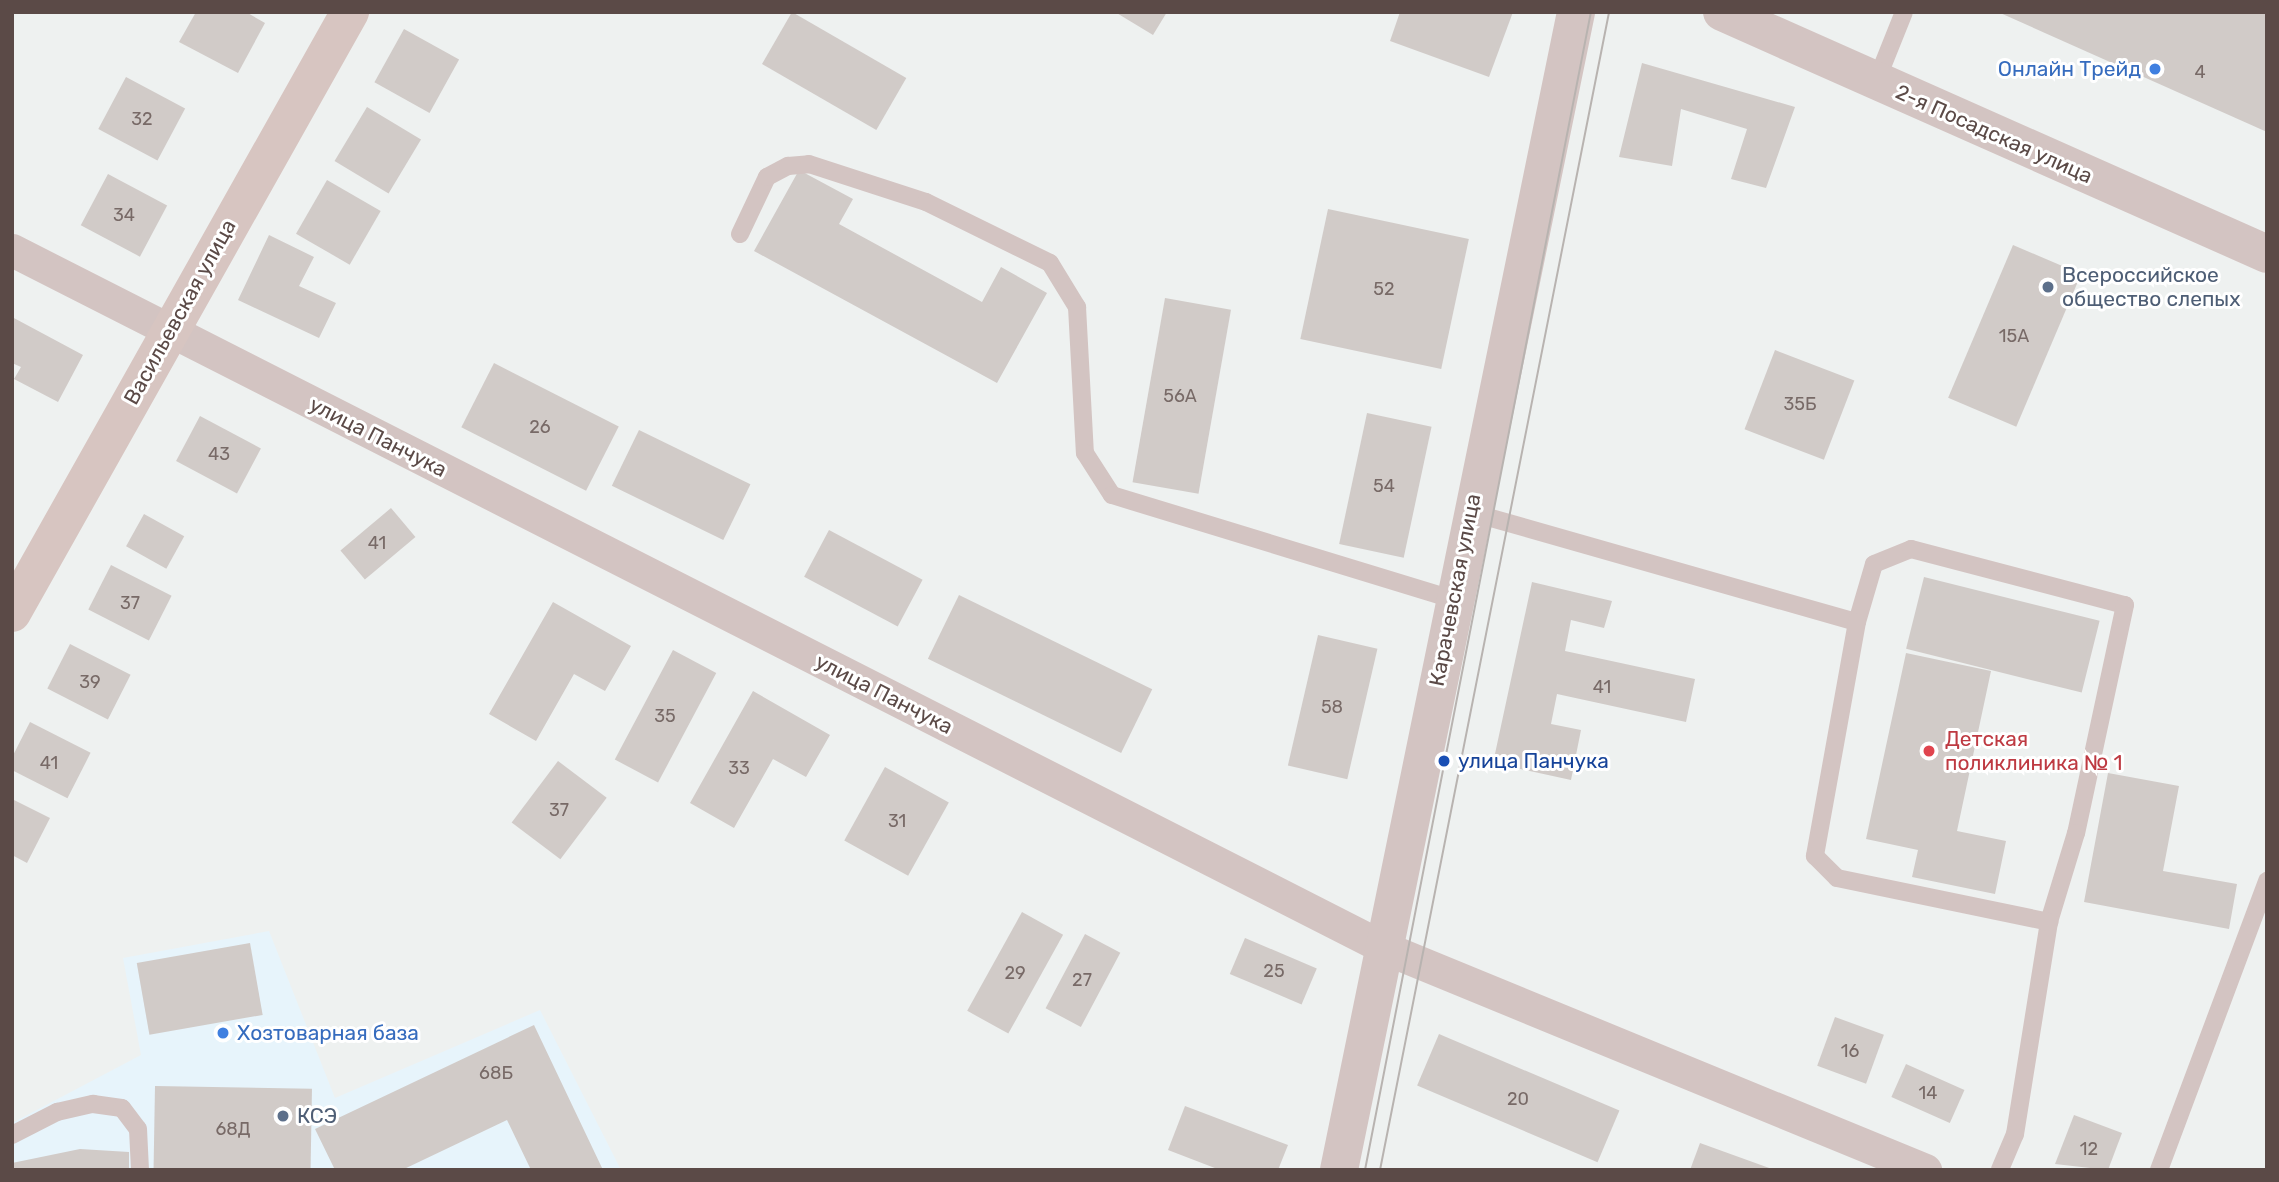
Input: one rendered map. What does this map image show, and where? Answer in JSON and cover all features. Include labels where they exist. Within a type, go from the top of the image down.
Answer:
[{"type":"main road","name":"Васильевская улица","points":[[12,613],[168,331],[350,12]]},
{"type":"street","name":"Карачевская улица","points":[[1339,1170],[1387,949],[1452,598],[1576,12]]},
{"type":"street","name":"2-я Посадская улица","points":[[1723,12],[2267,254]]},
{"type":"street","name":"улица Панчука","points":[[12,250],[1387,949],[1925,1170]]},
{"type":"lane","points":[[1876,82],[1904,12]]},
{"type":"lane","points":[[740,234],[767,177],[788,166],[809,164],[926,202],[1049,263],[1077,307],[1086,453],[1112,495],[1136,508],[1452,598]]},
{"type":"lane","points":[[1470,512],[1857,622]]},
{"type":"lane","points":[[2000,1170],[2015,1134],[2049,922],[2076,832],[2124,605],[1911,549],[1874,564],[1857,622],[1815,856],[1837,878],[2049,922]]},
{"type":"lane","points":[[2159,1170],[2267,881]]},
{"type":"lane","points":[[12,1135],[57,1111],[93,1104],[122,1108],[138,1129],[140,1170]]},
{"type":"shaded area","name":"Хозтоварная база","points":[[269,931],[335,1098],[540,1010],[621,1170],[12,1170],[12,1123],[141,1055],[123,958]]},
{"type":"building","points":[[196,12],[246,12],[265,23],[238,73],[179,42]]},
{"type":"building","points":[[792,12],[906,78],[876,130],[762,64]]},
{"type":"building","points":[[1115,12],[1167,12],[1153,35]]},
{"type":"building","points":[[1400,12],[1513,12],[1489,77],[1390,41]]},
{"type":"building","points":[[1998,12],[2267,12],[2267,132]]},
{"type":"building","points":[[404,29],[459,60],[430,113],[374,82]]},
{"type":"building","points":[[1642,63],[1795,107],[1766,188],[1731,179],[1747,129],[1681,109],[1672,166],[1619,157]]},
{"type":"building","points":[[126,77],[185,108],[157,161],[98,129]]},
{"type":"building","points":[[367,107],[421,139],[389,193],[335,161]]},
{"type":"building","points":[[799,170],[853,199],[839,224],[982,302],[1001,267],[1047,293],[997,383],[754,251]]},
{"type":"building","points":[[108,174],[167,205],[140,257],[81,225]]},
{"type":"building","points":[[327,180],[381,211],[350,265],[296,234]]},
{"type":"building","points":[[1328,209],[1469,239],[1441,369],[1300,339]]},
{"type":"building","points":[[269,235],[314,257],[299,286],[336,303],[319,338],[238,300]]},
{"type":"building","points":[[2013,245],[2081,274],[2016,427],[1948,398]]},
{"type":"building","points":[[1165,298],[1231,310],[1199,494],[1133,482]]},
{"type":"building","points":[[12,317],[83,355],[58,402],[14,379],[21,367],[12,363]]},
{"type":"building","points":[[1775,350],[1854,380],[1824,460],[1745,429]]},
{"type":"building","points":[[494,363],[619,427],[586,491],[461,427]]},
{"type":"building","points":[[1367,413],[1432,427],[1404,558],[1339,544]]},
{"type":"building","points":[[200,416],[261,448],[237,493],[176,461]]},
{"type":"building","points":[[639,430],[750,484],[723,540],[612,486]]},
{"type":"building","points":[[391,508],[415,537],[365,580],[340,550]]},
{"type":"building","points":[[144,514],[184,536],[166,569],[126,546]]},
{"type":"building","points":[[829,530],[923,580],[898,627],[804,577]]},
{"type":"building","points":[[111,565],[172,596],[149,640],[88,610]]},
{"type":"building","points":[[1924,577],[2100,621],[2082,693],[1906,649]]},
{"type":"building","points":[[1532,582],[1612,601],[1604,628],[1571,620],[1565,651],[1695,679],[1686,722],[1557,694],[1551,724],[1581,730],[1571,780],[1493,763]]},
{"type":"building","points":[[959,595],[1152,689],[1121,753],[928,659]]},
{"type":"building","points":[[553,602],[631,646],[605,691],[574,674],[536,741],[489,714]]},
{"type":"building","points":[[1318,635],[1377,649],[1347,779],[1288,766]]},
{"type":"building","points":[[70,644],[131,675],[108,719],[47,689]]},
{"type":"building","points":[[673,650],[716,673],[658,782],[615,759]]},
{"type":"building","name":"Детская поликлиника № 1","points":[[1906,653],[1991,671],[1957,831],[2006,841],[1995,894],[1912,877],[1918,850],[1866,839]]},
{"type":"building","points":[[753,691],[830,735],[806,777],[773,759],[734,828],[690,803]]},
{"type":"building","points":[[30,722],[91,753],[67,798],[12,770],[12,757]]},
{"type":"building","points":[[558,761],[607,798],[560,859],[512,822]]},
{"type":"building","points":[[885,767],[949,802],[908,876],[844,840]]},
{"type":"building","points":[[2108,773],[2179,786],[2163,871],[2237,884],[2229,929],[2084,902]]},
{"type":"building","points":[[12,799],[50,818],[27,863],[12,855]]},
{"type":"building","points":[[1022,912],[1063,935],[1008,1034],[967,1011]]},
{"type":"building","points":[[1085,934],[1120,953],[1081,1027],[1046,1008]]},
{"type":"building","points":[[1245,938],[1317,968],[1302,1004],[1230,974]]},
{"type":"building","points":[[250,943],[263,1015],[149,1035],[137,963]]},
{"type":"building","points":[[1835,1017],[1884,1035],[1866,1084],[1817,1066]]},
{"type":"building","points":[[534,1025],[603,1170],[531,1170],[507,1120],[402,1170],[335,1170],[315,1129]]},
{"type":"building","points":[[1439,1034],[1619,1111],[1598,1162],[1417,1086]]},
{"type":"building","points":[[1906,1064],[1964,1090],[1950,1123],[1891,1097]]},
{"type":"building","points":[[155,1086],[312,1089],[311,1170],[154,1170]]},
{"type":"building","points":[[1185,1106],[1288,1145],[1278,1170],[1220,1170],[1168,1150]]},
{"type":"building","points":[[2074,1115],[2122,1133],[2108,1170],[2055,1164]]},
{"type":"building","points":[[1700,1143],[1772,1169],[1772,1170],[1690,1170]]},
{"type":"building","points":[[80,1149],[129,1152],[129,1170],[12,1170],[12,1163]]},
{"type":"tram line","points":[[1365,1170],[1591,12]]},
{"type":"tram line","points":[[1380,1170],[1609,12]]},
{"type":"place","name":"Онлайн Трейд","points":[[2155,69]]},
{"type":"place","name":"Всероссийское общество слепых","points":[[2048,287]]},
{"type":"place","name":"Детская поликлиника № 1","points":[[1929,751]]},
{"type":"place","name":"улица Панчука","points":[[1444,761]]},
{"type":"place","name":"Хозтоварная база","points":[[223,1033]]},
{"type":"place","name":"КСЭ","points":[[283,1116]]}]
